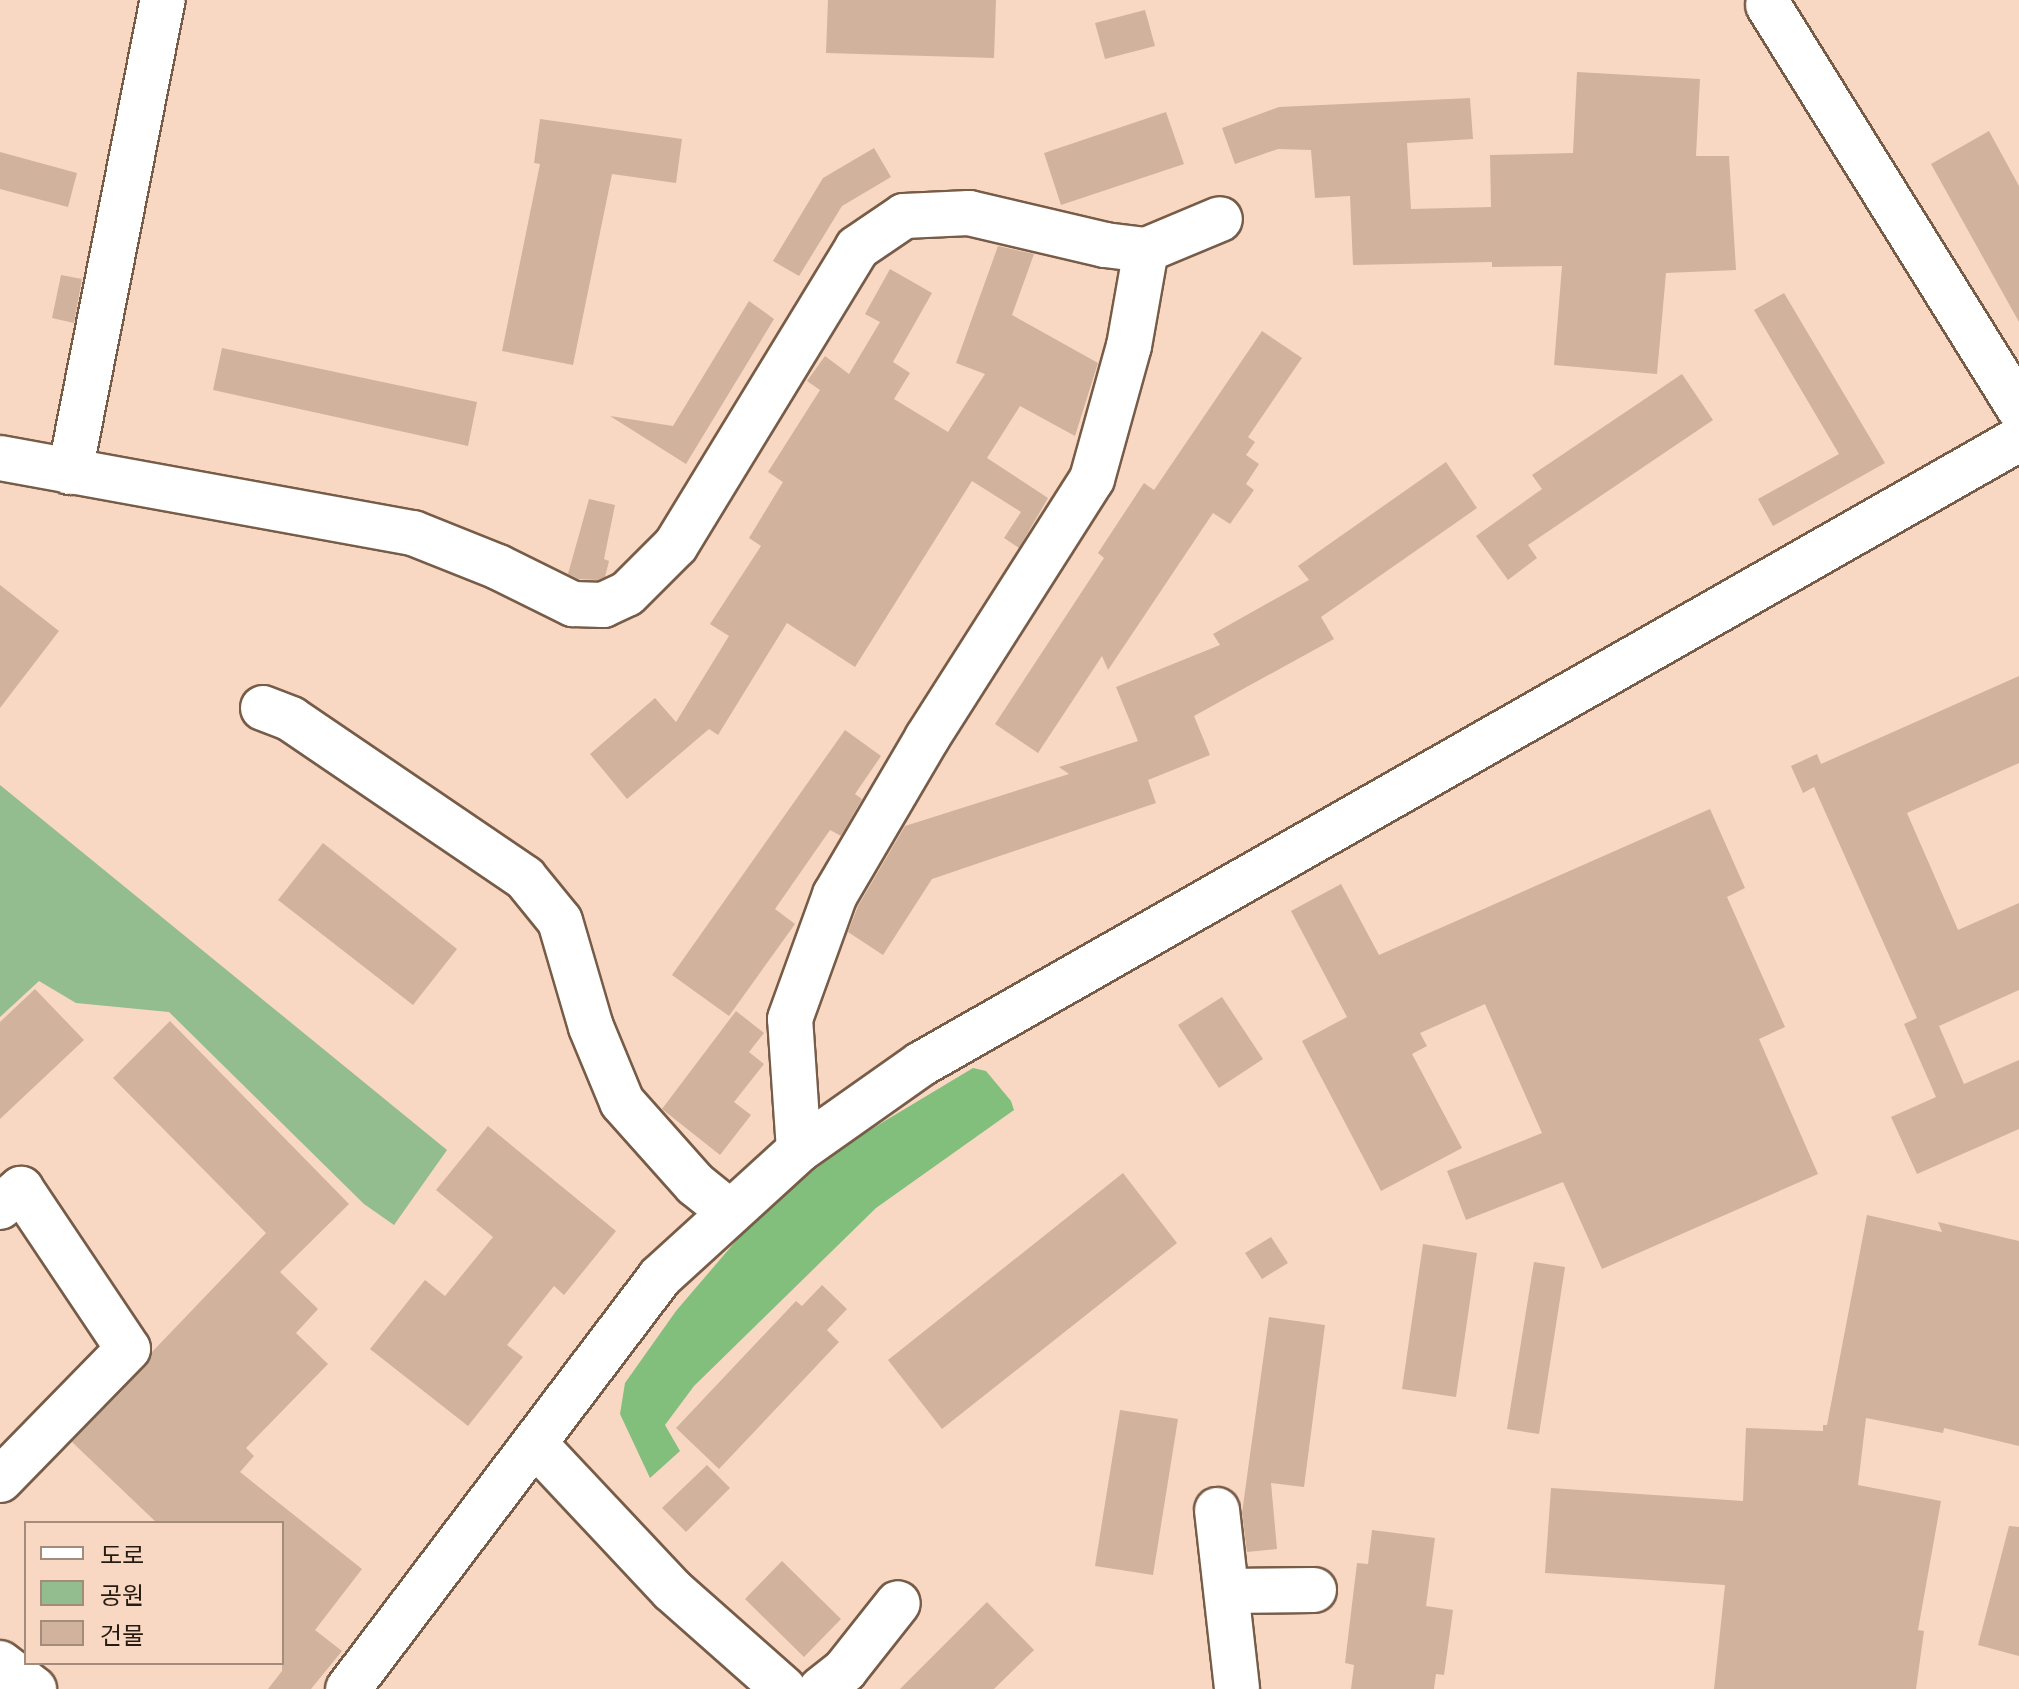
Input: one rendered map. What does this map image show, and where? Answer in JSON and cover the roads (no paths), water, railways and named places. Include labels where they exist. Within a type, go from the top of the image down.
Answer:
[{"type":"street","points":[[70,472],[163,0]]},
{"type":"street","points":[[1768,5],[2019,408]]},
{"type":"street","points":[[0,458],[413,533],[498,567],[573,604],[603,605],[627,594],[676,545],[857,248],[904,216],[969,213],[1105,245],[1146,250],[1220,219]]},
{"type":"street","points":[[799,1150],[790,1019],[835,895],[927,738],[1092,479],[1129,346],[1146,250]]},
{"type":"street","points":[[348,1689],[660,1277],[799,1150],[921,1064],[2019,439]]},
{"type":"street","points":[[263,708],[291,719],[525,878],[560,921],[591,1027],[622,1102],[695,1184],[730,1212]]},
{"type":"street","points":[[0,1207],[21,1189],[128,1349],[0,1480]]},
{"type":"street","points":[[535,1444],[672,1590],[784,1689]]},
{"type":"street","points":[[1217,1510],[1237,1689]]},
{"type":"street","points":[[1228,1591],[1314,1590]]},
{"type":"street","points":[[821,1689],[845,1670],[898,1603]]},
{"type":"street","points":[[0,1663],[34,1689]]}]
